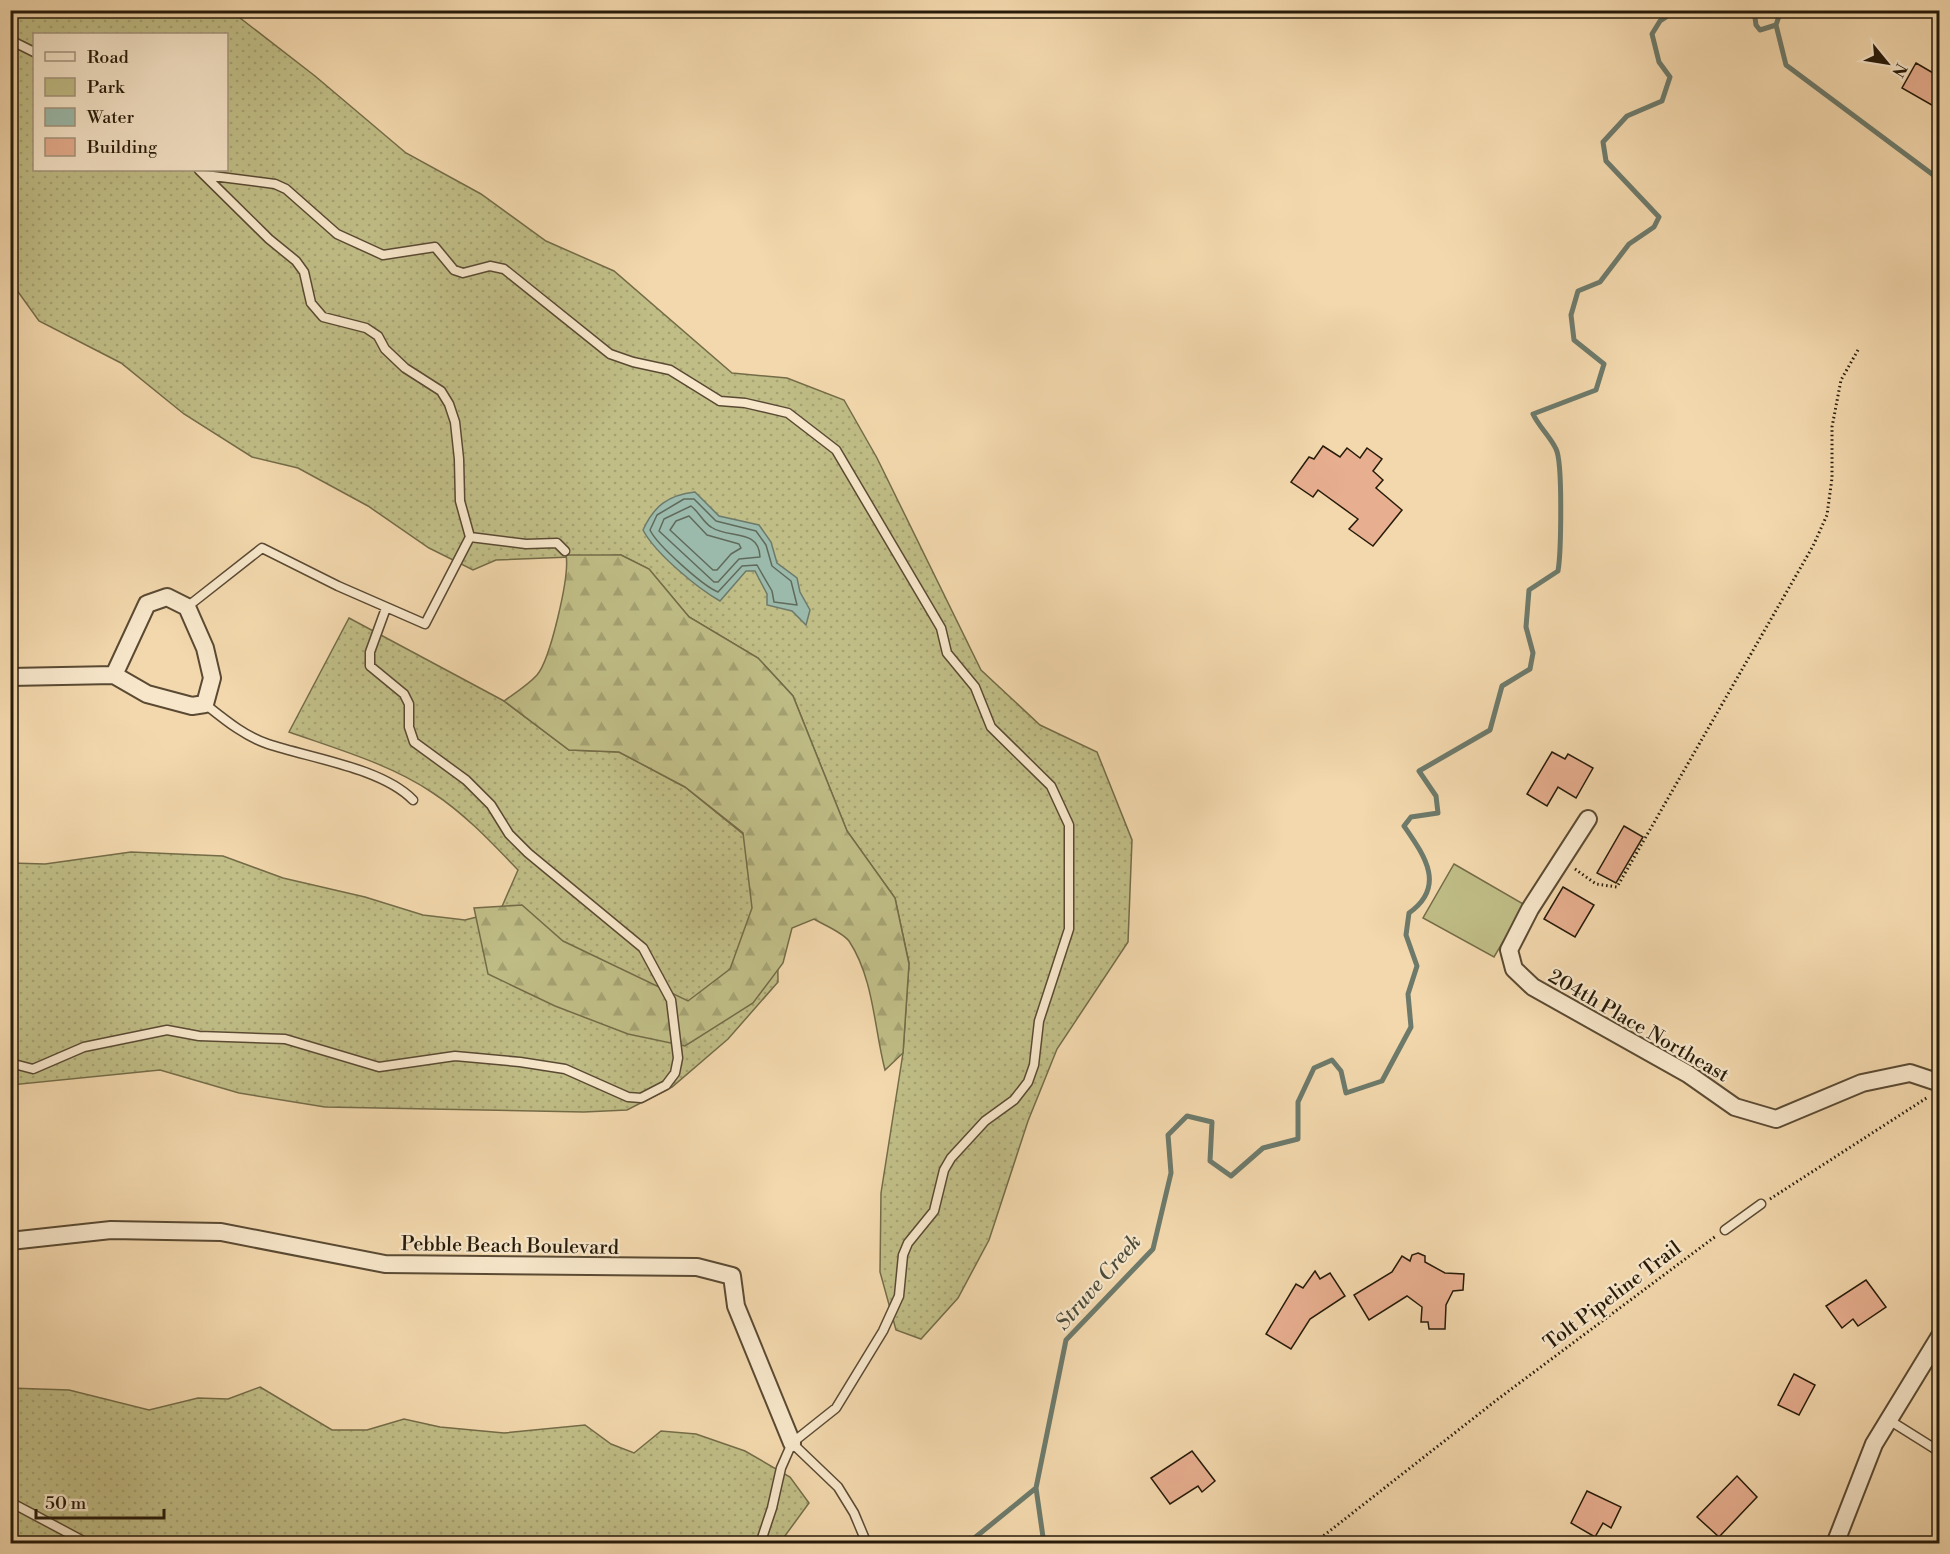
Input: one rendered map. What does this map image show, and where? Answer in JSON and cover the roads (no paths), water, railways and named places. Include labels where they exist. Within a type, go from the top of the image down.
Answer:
[{"type":"street","points":[[10,677],[114,675],[147,694],[192,706],[205,704],[212,678],[205,648],[187,607],[167,597],[147,604],[114,675]]},
{"type":"street","name":"204th Place Northeast","points":[[1587,819],[1530,909],[1509,950],[1514,969],[1533,987],[1688,1074],[1736,1107],[1776,1119],[1862,1083],[1910,1073],[1935,1089]]},
{"type":"street","name":"Pebble Beach Boulevard","points":[[10,1240],[111,1230],[221,1232],[386,1264],[697,1267],[732,1276],[736,1306],[792,1443]]},
{"type":"street","points":[[1835,1544],[1874,1444],[1940,1336]]},
{"type":"lane","points":[[10,40],[33,52]]},
{"type":"lane","points":[[187,607],[262,548],[386,608],[425,624],[470,537],[460,501],[455,422],[449,404],[441,391],[405,368],[386,350],[378,336],[366,328],[323,317],[311,303],[304,272],[296,261],[269,240],[202,172]]},
{"type":"lane","points":[[202,172],[275,183],[286,189],[337,234],[384,255],[435,247],[454,270],[463,273],[490,266],[504,269],[610,354],[633,362],[670,370],[720,401],[745,403],[788,413],[836,450],[941,628],[947,652],[975,687],[991,727],[1051,786],[1069,825],[1069,929],[1039,1021],[1034,1065],[1028,1082],[1014,1100],[985,1121],[951,1158],[944,1170],[934,1211],[927,1223],[908,1243],[903,1254],[899,1296],[878,1340],[836,1408],[792,1443],[780,1468],[772,1508],[760,1544]]},
{"type":"lane","points":[[470,537],[526,544],[557,543],[565,551]]},
{"type":"lane","points":[[10,1064],[33,1069],[84,1047],[166,1030],[198,1036],[285,1039],[379,1067],[455,1056],[520,1062],[565,1069],[628,1097],[641,1098],[666,1085],[675,1073],[678,1058],[672,1000],[643,948],[528,853],[509,834],[491,806],[466,780],[414,742],[409,727],[409,704],[404,694],[370,666],[370,652],[386,608]]},
{"type":"lane","points":[[205,704],[238,729],[266,743],[356,769],[405,792],[414,800]]},
{"type":"lane","points":[[1725,1230],[1761,1204]]},
{"type":"lane","points":[[1889,1420],[1940,1452]]},
{"type":"lane","points":[[792,1443],[838,1487],[854,1513],[867,1544]]},
{"type":"lane","points":[[10,1502],[89,1544]]},
{"type":"water","points":[[695,492],[719,516],[759,525],[771,542],[777,563],[797,578],[800,592],[810,610],[806,625],[792,611],[767,605],[767,594],[755,571],[746,571],[720,601],[689,579],[657,549],[643,530],[652,514],[670,499]]},
{"type":"waterway","name":"Struve Creek","points":[[1044,1544],[1036,1488],[1066,1340],[1153,1249],[1171,1173],[1168,1135],[1187,1116],[1212,1122],[1210,1161],[1231,1176],[1263,1148],[1298,1139],[1298,1102],[1314,1068],[1332,1060],[1341,1071],[1346,1093],[1382,1081],[1411,1027],[1408,994],[1417,966],[1406,935],[1409,913],[1421,903],[1427,892],[1429,881],[1424,859],[1404,826],[1411,817],[1438,813],[1436,796],[1419,771],[1490,730],[1502,686],[1530,669],[1533,653],[1526,627],[1529,590],[1558,571],[1561,528],[1558,457],[1554,444],[1533,414],[1596,390],[1604,364],[1574,340],[1571,315],[1578,291],[1600,282],[1629,244],[1654,227],[1659,217],[1606,161],[1603,142],[1627,116],[1662,101],[1670,77],[1659,62],[1652,34],[1660,21],[1677,10]]},
{"type":"waterway","name":"Struve Creek","points":[[1754,10],[1756,25],[1760,30],[1776,25]]},
{"type":"waterway","points":[[1781,10],[1776,25],[1786,65],[1940,180]]},
{"type":"waterway","points":[[967,1544],[1036,1488]]}]
